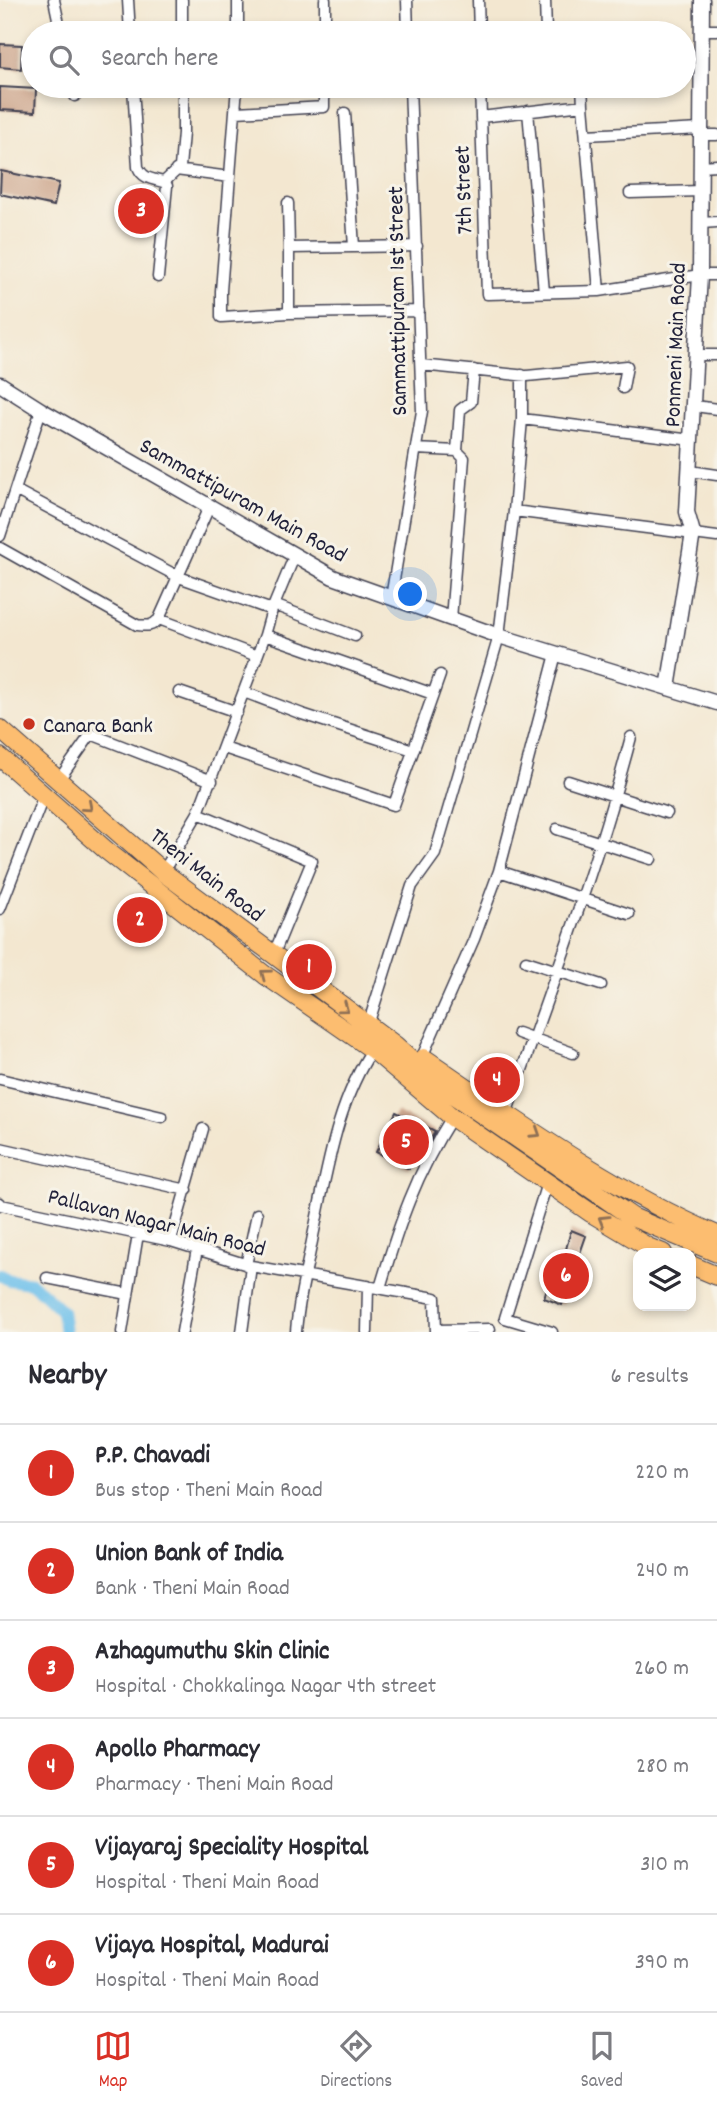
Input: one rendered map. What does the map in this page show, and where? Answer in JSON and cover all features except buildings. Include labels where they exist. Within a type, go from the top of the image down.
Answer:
[{"type":"main road","name":"Theni Main Road","points":[[0,729],[163,872],[380,1042],[632,1217],[717,1253]]},
{"type":"main road","name":"Theni Main Road","points":[[0,757],[107,851],[265,975],[380,1042],[422,1057],[506,1114],[674,1216],[717,1235]]},
{"type":"main road","name":"Theni Main Road","points":[[380,1042],[452,1117],[591,1213],[650,1248]]},
{"type":"main road","points":[[696,1267],[717,1276]]},
{"type":"street","points":[[54,0],[58,21]]},
{"type":"street","points":[[128,0],[129,21]]},
{"type":"street","points":[[182,0],[182,21]]},
{"type":"street","points":[[237,21],[238,0]]},
{"type":"street","points":[[325,0],[325,21]]},
{"type":"street","points":[[407,0],[408,21]]},
{"type":"street","points":[[478,0],[479,21]]},
{"type":"street","points":[[545,0],[546,21]]},
{"type":"street","name":"Ponmeni Main Road","points":[[668,688],[693,533],[687,512],[695,406],[700,275],[701,132],[709,30],[702,0]]},
{"type":"street","points":[[134,98],[138,167],[141,174],[149,179],[164,181]]},
{"type":"street","points":[[164,181],[180,167],[183,98]]},
{"type":"street","points":[[237,98],[221,317],[419,311]]},
{"type":"street","points":[[236,112],[324,107],[324,98]]},
{"type":"street","name":"Sammattipuram 1st Street","points":[[391,598],[422,411],[410,98]]},
{"type":"street","name":"7th Street","points":[[480,98],[486,294],[544,292]]},
{"type":"street","points":[[583,98],[599,291]]},
{"type":"street","points":[[481,117],[583,105]]},
{"type":"street","points":[[528,111],[544,292],[599,291],[700,275],[717,275]]},
{"type":"street","points":[[345,113],[354,247]]},
{"type":"street","points":[[586,135],[701,132],[717,135]]},
{"type":"street","points":[[701,166],[717,165]]},
{"type":"street","points":[[176,170],[230,177]]},
{"type":"street","points":[[158,277],[168,194],[164,181]]},
{"type":"street","points":[[630,193],[701,191]]},
{"type":"street","points":[[288,203],[289,313]]},
{"type":"street","points":[[701,223],[717,222]]},
{"type":"street","points":[[289,248],[416,246]]},
{"type":"street","points":[[697,355],[717,355]]},
{"type":"street","points":[[421,365],[522,375],[627,366],[623,388]]},
{"type":"street","points":[[457,451],[460,410],[471,402],[474,370]]},
{"type":"street","points":[[296,1332],[305,1277],[341,1110],[380,1042],[412,886],[435,854],[499,636],[514,511],[522,419],[522,375]]},
{"type":"street","name":"Sammattipuram Main Road","points":[[0,384],[333,577],[499,636],[717,703]]},
{"type":"street","points":[[695,406],[717,409]]},
{"type":"street","points":[[0,536],[41,410]]},
{"type":"street","points":[[522,419],[692,440]]},
{"type":"street","points":[[416,449],[457,451],[464,458],[451,619]]},
{"type":"street","points":[[690,471],[717,475]]},
{"type":"street","points":[[15,490],[179,577],[355,636]]},
{"type":"street","points":[[0,548],[137,625],[148,626],[159,619],[209,507]]},
{"type":"street","points":[[514,511],[717,537]]},
{"type":"street","points":[[163,872],[198,813],[212,781],[294,556]]},
{"type":"street","points":[[159,619],[257,656]]},
{"type":"street","points":[[265,635],[433,694]]},
{"type":"street","points":[[422,1057],[474,939],[499,871],[556,654]]},
{"type":"street","points":[[224,748],[394,805],[440,675]]},
{"type":"street","points":[[179,692],[237,712]]},
{"type":"street","points":[[244,692],[414,750]]},
{"type":"street","points":[[58,781],[90,734],[212,781]]},
{"type":"street","points":[[506,1114],[602,843],[631,737]]},
{"type":"street","points":[[568,781],[667,813]]},
{"type":"street","points":[[0,909],[44,795]]},
{"type":"street","points":[[198,813],[312,861],[273,956]]},
{"type":"street","points":[[557,829],[651,859]]},
{"type":"street","points":[[499,871],[629,914]]},
{"type":"street","points":[[526,961],[601,985]]},
{"type":"street","points":[[518,1033],[573,1053]]},
{"type":"street","points":[[0,1079],[162,1117]]},
{"type":"street","points":[[380,1288],[403,1211],[431,1149],[452,1117]]},
{"type":"street","points":[[171,1241],[203,1129]]},
{"type":"street","points":[[0,1148],[187,1190]]},
{"type":"street","points":[[547,1183],[505,1318],[552,1332]]},
{"type":"street","name":"Pallavan Nagar Main Road","points":[[0,1205],[171,1241],[248,1266],[435,1298],[436,1331]]},
{"type":"street","points":[[242,1332],[248,1266],[257,1214]]},
{"type":"street","points":[[122,1332],[138,1234]]},
{"type":"street","points":[[182,1332],[197,1250]]},
{"type":"street","points":[[47,1278],[128,1294]]},
{"type":"street","points":[[367,1332],[368,1286]]},
{"type":"street","points":[[436,1331],[490,1329]]},
{"type":"waterway","points":[[0,1275],[9,1280],[31,1283],[46,1296],[62,1311],[65,1332]]},
{"type":"place","name":"Azhagumuthu Skin Clinic","points":[[141,211]]},
{"type":"place","name":"Canara Bank","points":[[29,724]]},
{"type":"place","name":"Union Bank of India","points":[[140,920]]},
{"type":"place","name":"P.P. Chavadi","points":[[309,967]]},
{"type":"place","name":"Apollo Pharmacy","points":[[497,1080]]},
{"type":"place","name":"Vijayaraj Speciality Hospital","points":[[406,1142]]},
{"type":"place","name":"Vijaya Hospital, Madurai","points":[[566,1276]]}]
